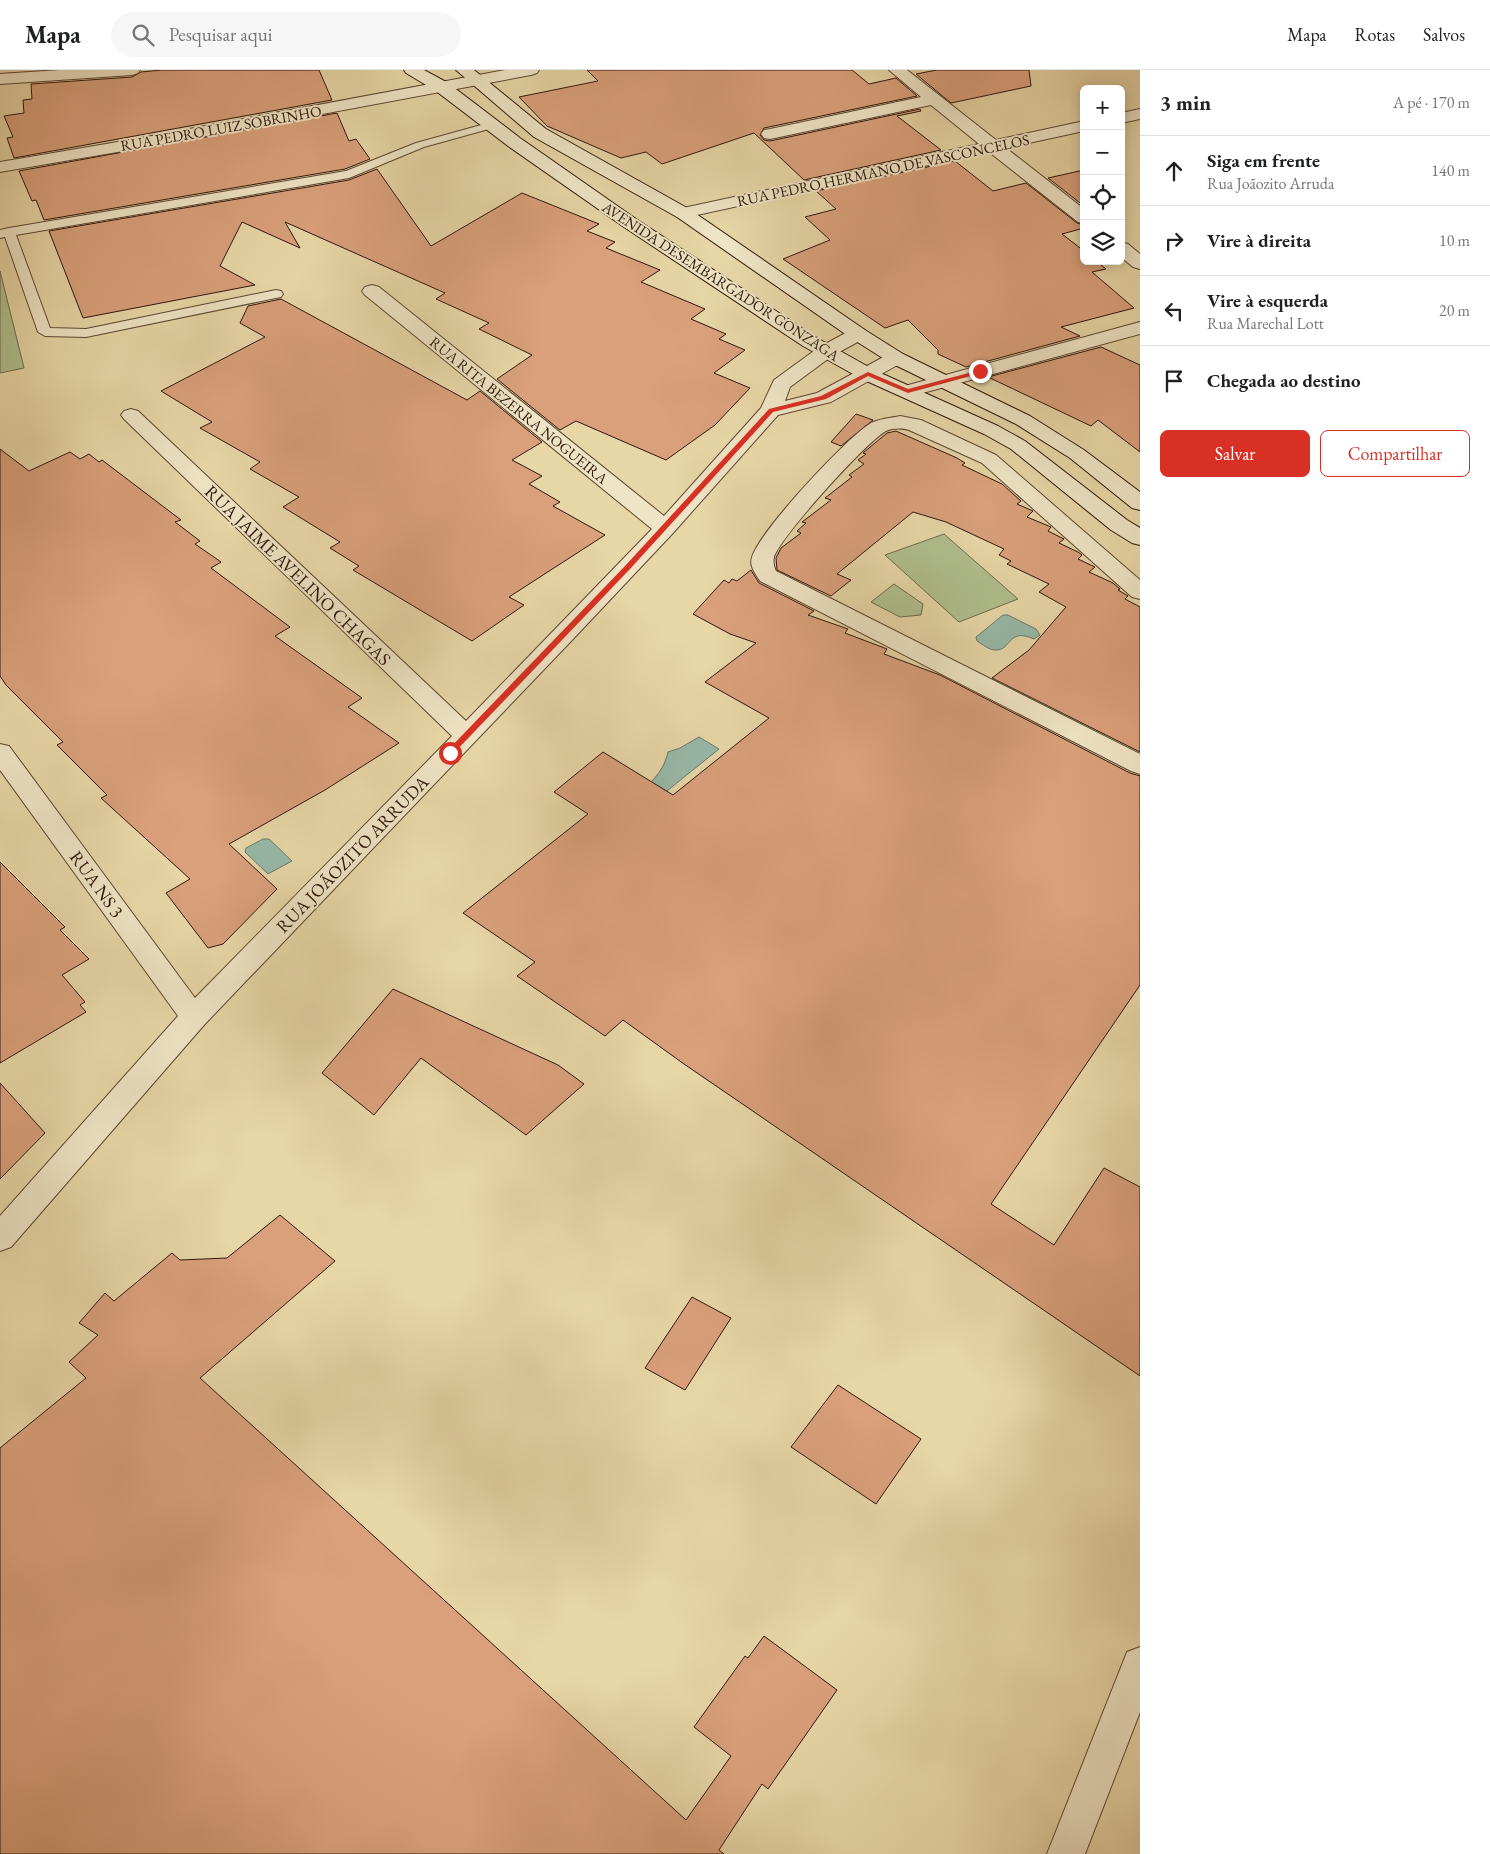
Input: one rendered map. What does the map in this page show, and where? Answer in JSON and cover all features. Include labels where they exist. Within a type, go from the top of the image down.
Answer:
[{"type":"street","points":[[0,80],[132,70]]},
{"type":"street","name":"AVENIDA DESEMBARGADOR GONZAGA","points":[[412,70],[442,88],[492,126],[630,223],[825,352],[868,374],[991,430],[1018,445],[1119,526],[1140,538]]},
{"type":"street","name":"RUA PEDRO LUIZ SOBRINHO","points":[[0,167],[442,88],[471,75],[531,70]]},
{"type":"street","points":[[897,70],[1080,215]]},
{"type":"street","name":"AVENIDA DESEMBARGADOR GONZAGA","points":[[471,75],[540,133],[683,213],[858,334],[896,358],[1023,420],[1077,454],[1140,503]]},
{"type":"street","points":[[770,134],[934,99]]},
{"type":"street","points":[[1125,117],[1140,114]]},
{"type":"street","name":"RUA PEDRO HERMANO DE VASCONCELOS","points":[[683,213],[1080,127]]},
{"type":"street","points":[[1125,251],[1140,262]]},
{"type":"street","name":"RUA RITA BEZERRA NOGUEIRA","points":[[372,291],[665,528]]},
{"type":"street","points":[[908,391],[1140,328]]},
{"type":"street","name":"RUA JOÃOZITO ARRUDA","points":[[0,1238],[194,1017],[466,734],[567,632],[665,528],[771,410],[781,384],[825,352],[858,334]]},
{"type":"street","points":[[771,410],[824,398],[896,358]]},
{"type":"street","name":"RUA JAIME AVELINO CHAGAS","points":[[132,414],[466,734]]},
{"type":"street","points":[[1140,592],[988,459],[914,424],[900,422],[880,427],[857,444],[798,508],[772,540],[762,557],[762,566],[768,576],[1140,765]]},
{"type":"street","name":"RUA NS 3","points":[[0,752],[194,1017]]},
{"type":"street","points":[[1066,1854],[1140,1664]]},
{"type":"lane","points":[[276,294],[86,333],[45,332],[4,233],[349,174],[420,145],[492,126]]},
{"type":"green space","points":[[0,271],[24,368],[0,373]]},
{"type":"green space","points":[[944,534],[1018,599],[959,622],[885,555]]},
{"type":"green space","points":[[894,584],[923,604],[921,615],[900,617],[871,602]]},
{"type":"shaded area","points":[[1003,615],[1008,615],[1036,629],[1040,635],[1034,639],[1025,636],[1014,637],[1004,647],[995,650],[977,641],[976,637]]},
{"type":"shaded area","points":[[699,737],[719,749],[647,807],[650,783],[661,769],[668,752],[680,748]]},
{"type":"shaded area","points":[[263,839],[269,839],[292,861],[268,874],[245,852],[246,848]]},
{"type":"building","points":[[162,70],[319,70],[332,100],[14,158],[7,138],[13,137],[4,116],[24,113],[23,100],[32,99],[31,84],[132,77],[141,72]]},
{"type":"building","points":[[587,70],[852,70],[869,84],[896,78],[917,96],[764,128],[760,135],[764,140],[770,141],[920,109],[921,111],[897,116],[941,150],[804,180],[754,133],[662,164],[646,152],[621,158],[547,126],[519,97],[598,81]]},
{"type":"building","points":[[937,70],[1029,70],[1031,86],[951,103],[916,74]]},
{"type":"building","points":[[337,113],[349,141],[356,139],[370,159],[345,169],[44,220],[36,200],[32,201],[19,171]]},
{"type":"building","points":[[955,161],[993,191],[1026,183],[1080,224],[1080,229],[1062,234],[1080,248],[1080,265],[1101,265],[1106,269],[1092,272],[1134,308],[1061,327],[1080,336],[966,367],[938,354],[938,350],[908,320],[885,328],[783,259],[830,240],[805,217],[836,209],[816,191]]},
{"type":"building","points":[[377,169],[431,246],[522,193],[599,224],[587,231],[615,242],[606,248],[660,270],[641,282],[705,309],[691,319],[726,334],[719,339],[745,350],[714,373],[750,388],[715,425],[666,460],[576,421],[560,430],[497,379],[532,355],[479,329],[489,323],[436,299],[445,293],[285,222],[300,248],[242,222],[220,266],[255,285],[83,318],[49,231],[349,180]]},
{"type":"building","points":[[1080,171],[1080,203],[1048,178]]},
{"type":"building","points":[[281,299],[467,400],[480,391],[542,442],[512,460],[542,476],[529,484],[560,502],[553,506],[605,535],[509,597],[524,605],[472,641],[353,570],[359,566],[330,548],[340,542],[283,507],[299,497],[250,469],[260,462],[200,428],[212,422],[161,391],[265,337],[240,323],[248,306]]},
{"type":"building","points":[[1101,347],[1140,365],[1140,452],[1098,420],[1091,426],[988,377]]},
{"type":"building","points":[[856,414],[873,420],[841,446],[831,442]]},
{"type":"building","points":[[896,431],[957,458],[965,463],[962,465],[1002,484],[1021,501],[1017,504],[1033,511],[1027,517],[1051,527],[1048,531],[1064,539],[1059,543],[1078,552],[1082,555],[1078,559],[1095,567],[1089,572],[1113,583],[1120,589],[1118,590],[1128,596],[1125,599],[1140,607],[1140,752],[992,678],[1029,650],[1066,607],[1039,592],[1049,584],[1007,564],[1011,561],[999,555],[1004,549],[946,522],[913,512],[837,574],[851,580],[831,596],[777,570],[776,558],[781,548],[801,533],[797,531],[806,523],[802,522],[831,500],[825,498],[852,477],[849,475],[864,464],[858,460],[866,454],[863,453],[887,433]]},
{"type":"building","points":[[0,449],[29,471],[70,452],[80,459],[89,454],[99,462],[102,460],[181,520],[175,522],[200,541],[195,544],[221,562],[211,568],[290,627],[275,636],[362,698],[348,707],[399,743],[325,790],[229,844],[277,889],[223,944],[208,948],[166,893],[190,879],[101,798],[107,795],[57,745],[63,742],[6,685],[0,676]]},
{"type":"building","points":[[751,570],[759,583],[814,611],[808,615],[848,629],[845,633],[887,649],[884,654],[940,675],[1130,773],[1140,776],[1140,985],[991,1204],[1054,1245],[1104,1168],[1140,1187],[1140,1376],[684,1064],[623,1020],[605,1036],[517,976],[535,962],[463,913],[588,814],[554,792],[603,752],[673,795],[769,718],[705,682],[756,643],[730,634],[693,614],[724,580],[729,583],[732,579],[737,581]]},
{"type":"building","points":[[0,862],[65,927],[60,930],[89,959],[62,975],[85,1002],[80,1005],[86,1012],[0,1063]]},
{"type":"building","points":[[393,989],[558,1065],[584,1084],[526,1135],[421,1058],[374,1115],[322,1073]]},
{"type":"building","points":[[0,1083],[45,1133],[0,1179]]},
{"type":"building","points":[[280,1215],[335,1261],[200,1378],[686,1820],[731,1756],[694,1727],[745,1656],[748,1658],[764,1636],[837,1690],[768,1789],[762,1784],[719,1850],[724,1854],[0,1854],[0,1448],[86,1378],[69,1362],[98,1335],[79,1323],[105,1293],[114,1301],[172,1253],[180,1260],[227,1258]]},
{"type":"building","points":[[692,1297],[731,1318],[685,1390],[645,1368]]},
{"type":"building","points":[[838,1385],[921,1439],[876,1504],[791,1447]]},
{"type":"route","points":[[450,753],[466,734],[628,568],[771,410],[824,398],[868,374],[908,391],[980,371]]}]
